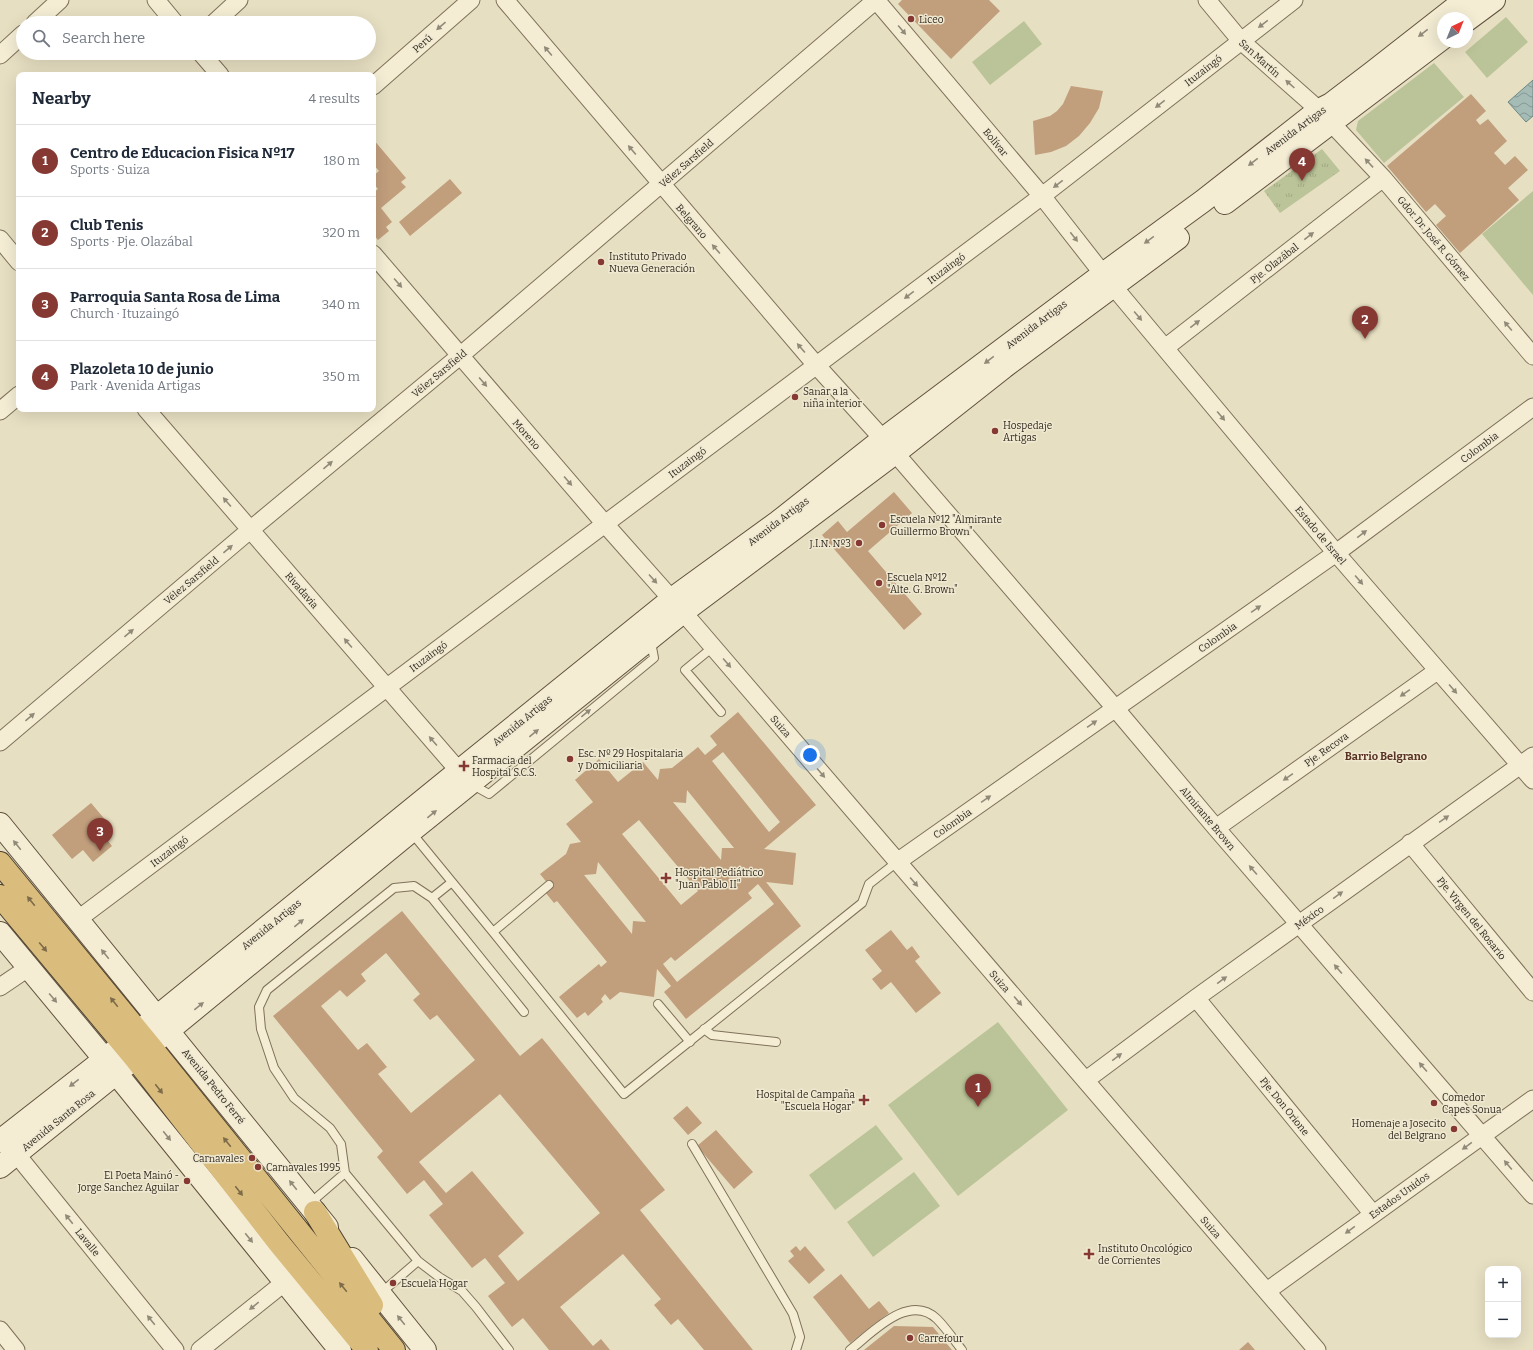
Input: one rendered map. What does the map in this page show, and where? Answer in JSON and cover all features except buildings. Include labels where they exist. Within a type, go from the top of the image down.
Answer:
[{"type":"highway","points":[[0,863],[137,1045],[279,1243],[353,1350]]},
{"type":"highway","points":[[0,896],[137,1045],[394,1350]]},
{"type":"highway","points":[[312,1208],[400,1350]]},
{"type":"highway","points":[[279,1243],[367,1350]]},
{"type":"main road","name":"Avenida Artigas","points":[[1325,117],[1331,104],[1465,0]]},
{"type":"main road","points":[[1473,16],[1494,0]]},
{"type":"main road","name":"Avenida Artigas","points":[[111,1066],[465,777],[678,606],[778,522],[889,446],[1108,280],[1203,202],[1325,117],[1437,42]]},
{"type":"main road","name":"Avenida Artigas","points":[[162,1024],[410,832],[465,777],[650,639],[678,606]]},
{"type":"main road","name":"Avenida Pedro Ferré","points":[[0,824],[312,1208],[425,1350]]},
{"type":"main road","points":[[0,933],[111,1066],[340,1350]]},
{"type":"main road","name":"Avenida Santa Rosa","points":[[4,1147],[111,1066]]},
{"type":"street","points":[[43,16],[60,0]]},
{"type":"street","points":[[156,0],[169,16]]},
{"type":"street","points":[[222,16],[239,0]]},
{"type":"street","name":"Perú","points":[[376,83],[471,0]]},
{"type":"street","name":"Belgrano","points":[[505,0],[816,365],[889,446]]},
{"type":"street","name":"Vélez Sarsfield","points":[[0,742],[250,530],[461,355],[876,0]]},
{"type":"street","name":"Bolívar","points":[[876,0],[1042,196],[1108,280]]},
{"type":"street","name":"San Martín","points":[[1207,0],[1241,41],[1325,117]]},
{"type":"street","name":"Ituzaingó","points":[[77,920],[1042,196],[1294,0]]},
{"type":"street","points":[[0,55],[16,40]]},
{"type":"street","points":[[207,60],[217,72]]},
{"type":"street","name":"Gdor. Dr. José R. Gómez","points":[[1325,117],[1383,178],[1533,356]]},
{"type":"street","name":"Pje. Olazábal","points":[[1165,348],[1383,178]]},
{"type":"street","points":[[0,239],[16,258]]},
{"type":"street","name":"Moreno","points":[[376,257],[605,524],[678,606]]},
{"type":"street","name":"Estado de Israel","points":[[1108,280],[1336,553],[1437,671],[1527,760],[1533,780]]},
{"type":"street","points":[[0,411],[16,398]]},
{"type":"street","name":"Colombia","points":[[897,862],[1336,553],[1533,407]]},
{"type":"street","name":"Rivadavia","points":[[149,412],[465,777]]},
{"type":"street","name":"Almirante Brown","points":[[889,446],[1533,1195]]},
{"type":"street","name":"Suiza","points":[[678,606],[1317,1350]]},
{"type":"street","name":"Pje. Recova","points":[[1216,828],[1437,671]]},
{"type":"street","name":"México","points":[[1086,1080],[1196,998],[1527,760]]},
{"type":"street","name":"Pje. Virgen del Rosario","points":[[1410,843],[1533,992]]},
{"type":"street","points":[[0,987],[28,968]]},
{"type":"street","name":"Pje. Don Orione","points":[[1196,998],[1373,1214]]},
{"type":"street","name":"Estados Unidos","points":[[1266,1292],[1533,1099]]},
{"type":"street","name":"Lavalle","points":[[4,1147],[175,1350]]},
{"type":"street","points":[[200,1350],[285,1282]]},
{"type":"street","points":[[0,1330],[16,1350]]},
{"type":"lane","points":[[712,647],[685,670],[721,712]]},
{"type":"lane","points":[[410,832],[624,1094],[862,903],[869,884],[897,862]]},
{"type":"lane","points":[[432,898],[452,882]]},
{"type":"lane","points":[[493,932],[549,885]]},
{"type":"lane","points":[[509,1350],[462,1291],[439,1277],[418,1261],[346,1172],[341,1144],[330,1128],[294,1098],[274,1068],[261,1029],[259,1007],[267,990],[394,888],[414,886],[432,898],[524,1012]]},
{"type":"lane","points":[[658,1004],[690,1042]]},
{"type":"lane","points":[[704,1029],[712,1035],[776,1042]]},
{"type":"lane","points":[[692,1144],[793,1314],[800,1337],[796,1350]]},
{"type":"lane","points":[[312,1208],[346,1172]]},
{"type":"lane","points":[[380,1294],[418,1261]]},
{"type":"lane","points":[[850,1350],[892,1316],[908,1310],[923,1311],[936,1318],[962,1350]]},
{"type":"green space","points":[[1506,17],[1528,42],[1487,78],[1465,52],[1470,48],[1473,48],[1473,45]]},
{"type":"green space","points":[[1024,21],[1042,44],[990,85],[972,62]]},
{"type":"green space","points":[[1434,63],[1464,97],[1384,163],[1356,130],[1358,121]]},
{"type":"green space","points":[[1322,149],[1340,171],[1280,213],[1264,191]]},
{"type":"green space","points":[[1533,191],[1533,295],[1482,234]]},
{"type":"green space","points":[[998,1022],[1068,1110],[958,1196],[888,1105]]},
{"type":"green space","points":[[876,1125],[903,1159],[835,1210],[809,1175]]},
{"type":"green space","points":[[914,1172],[940,1206],[873,1257],[847,1222]]},
{"type":"water","points":[[1533,80],[1533,116],[1526,122],[1508,102]]},
{"type":"place","name":"Liceo","points":[[911,19]]},
{"type":"place","name":"Plazoleta 10 de junio","points":[[1302,181]]},
{"type":"place","name":"Instituto Privado Nueva Generación","points":[[601,262]]},
{"type":"place","name":"Club Tenis","points":[[1365,339]]},
{"type":"place","name":"Sanar a la niña interior","points":[[795,397]]},
{"type":"place","name":"Hospedaje Artigas","points":[[995,431]]},
{"type":"place","name":"Escuela Nº12 \"Almirante Guillermo Brown\"","points":[[882,525]]},
{"type":"place","name":"J.I.N. Nº3","points":[[859,543]]},
{"type":"place","name":"Escuela Nº12 \"Alte. G. Brown\"","points":[[879,583]]},
{"type":"place","name":"Esc. Nº 29 Hospitalaria y Domiciliaria","points":[[570,759]]},
{"type":"place","name":"Farmacia del Hospital S.C.S.","points":[[464,766]]},
{"type":"place","name":"Parroquia Santa Rosa de Lima","points":[[100,851]]},
{"type":"place","name":"Hospital Pediátrico \"Juan Pablo II\"","points":[[666,878]]},
{"type":"place","name":"Hospital de Campaña \"Escuela Hogar\"","points":[[864,1100]]},
{"type":"place","name":"Comedor Capes Sonua","points":[[1434,1103]]},
{"type":"place","name":"Centro de Educacion Fisica Nº17","points":[[978,1107]]},
{"type":"place","name":"Homenaje a Josecito del Belgrano","points":[[1454,1129]]},
{"type":"place","name":"Carnavales","points":[[252,1158]]},
{"type":"place","name":"Carnavales 1995","points":[[258,1167]]},
{"type":"place","name":"El Poeta Mainó - Jorge Sanchez Aguilar","points":[[187,1181]]},
{"type":"place","name":"Instituto Oncológico de Corrientes","points":[[1089,1254]]},
{"type":"place","name":"Escuela Hogar","points":[[393,1283]]},
{"type":"place","name":"Carrefour","points":[[910,1338]]},
{"type":"district","name":"Barrio Belgrano","points":[[1386,756]]}]
